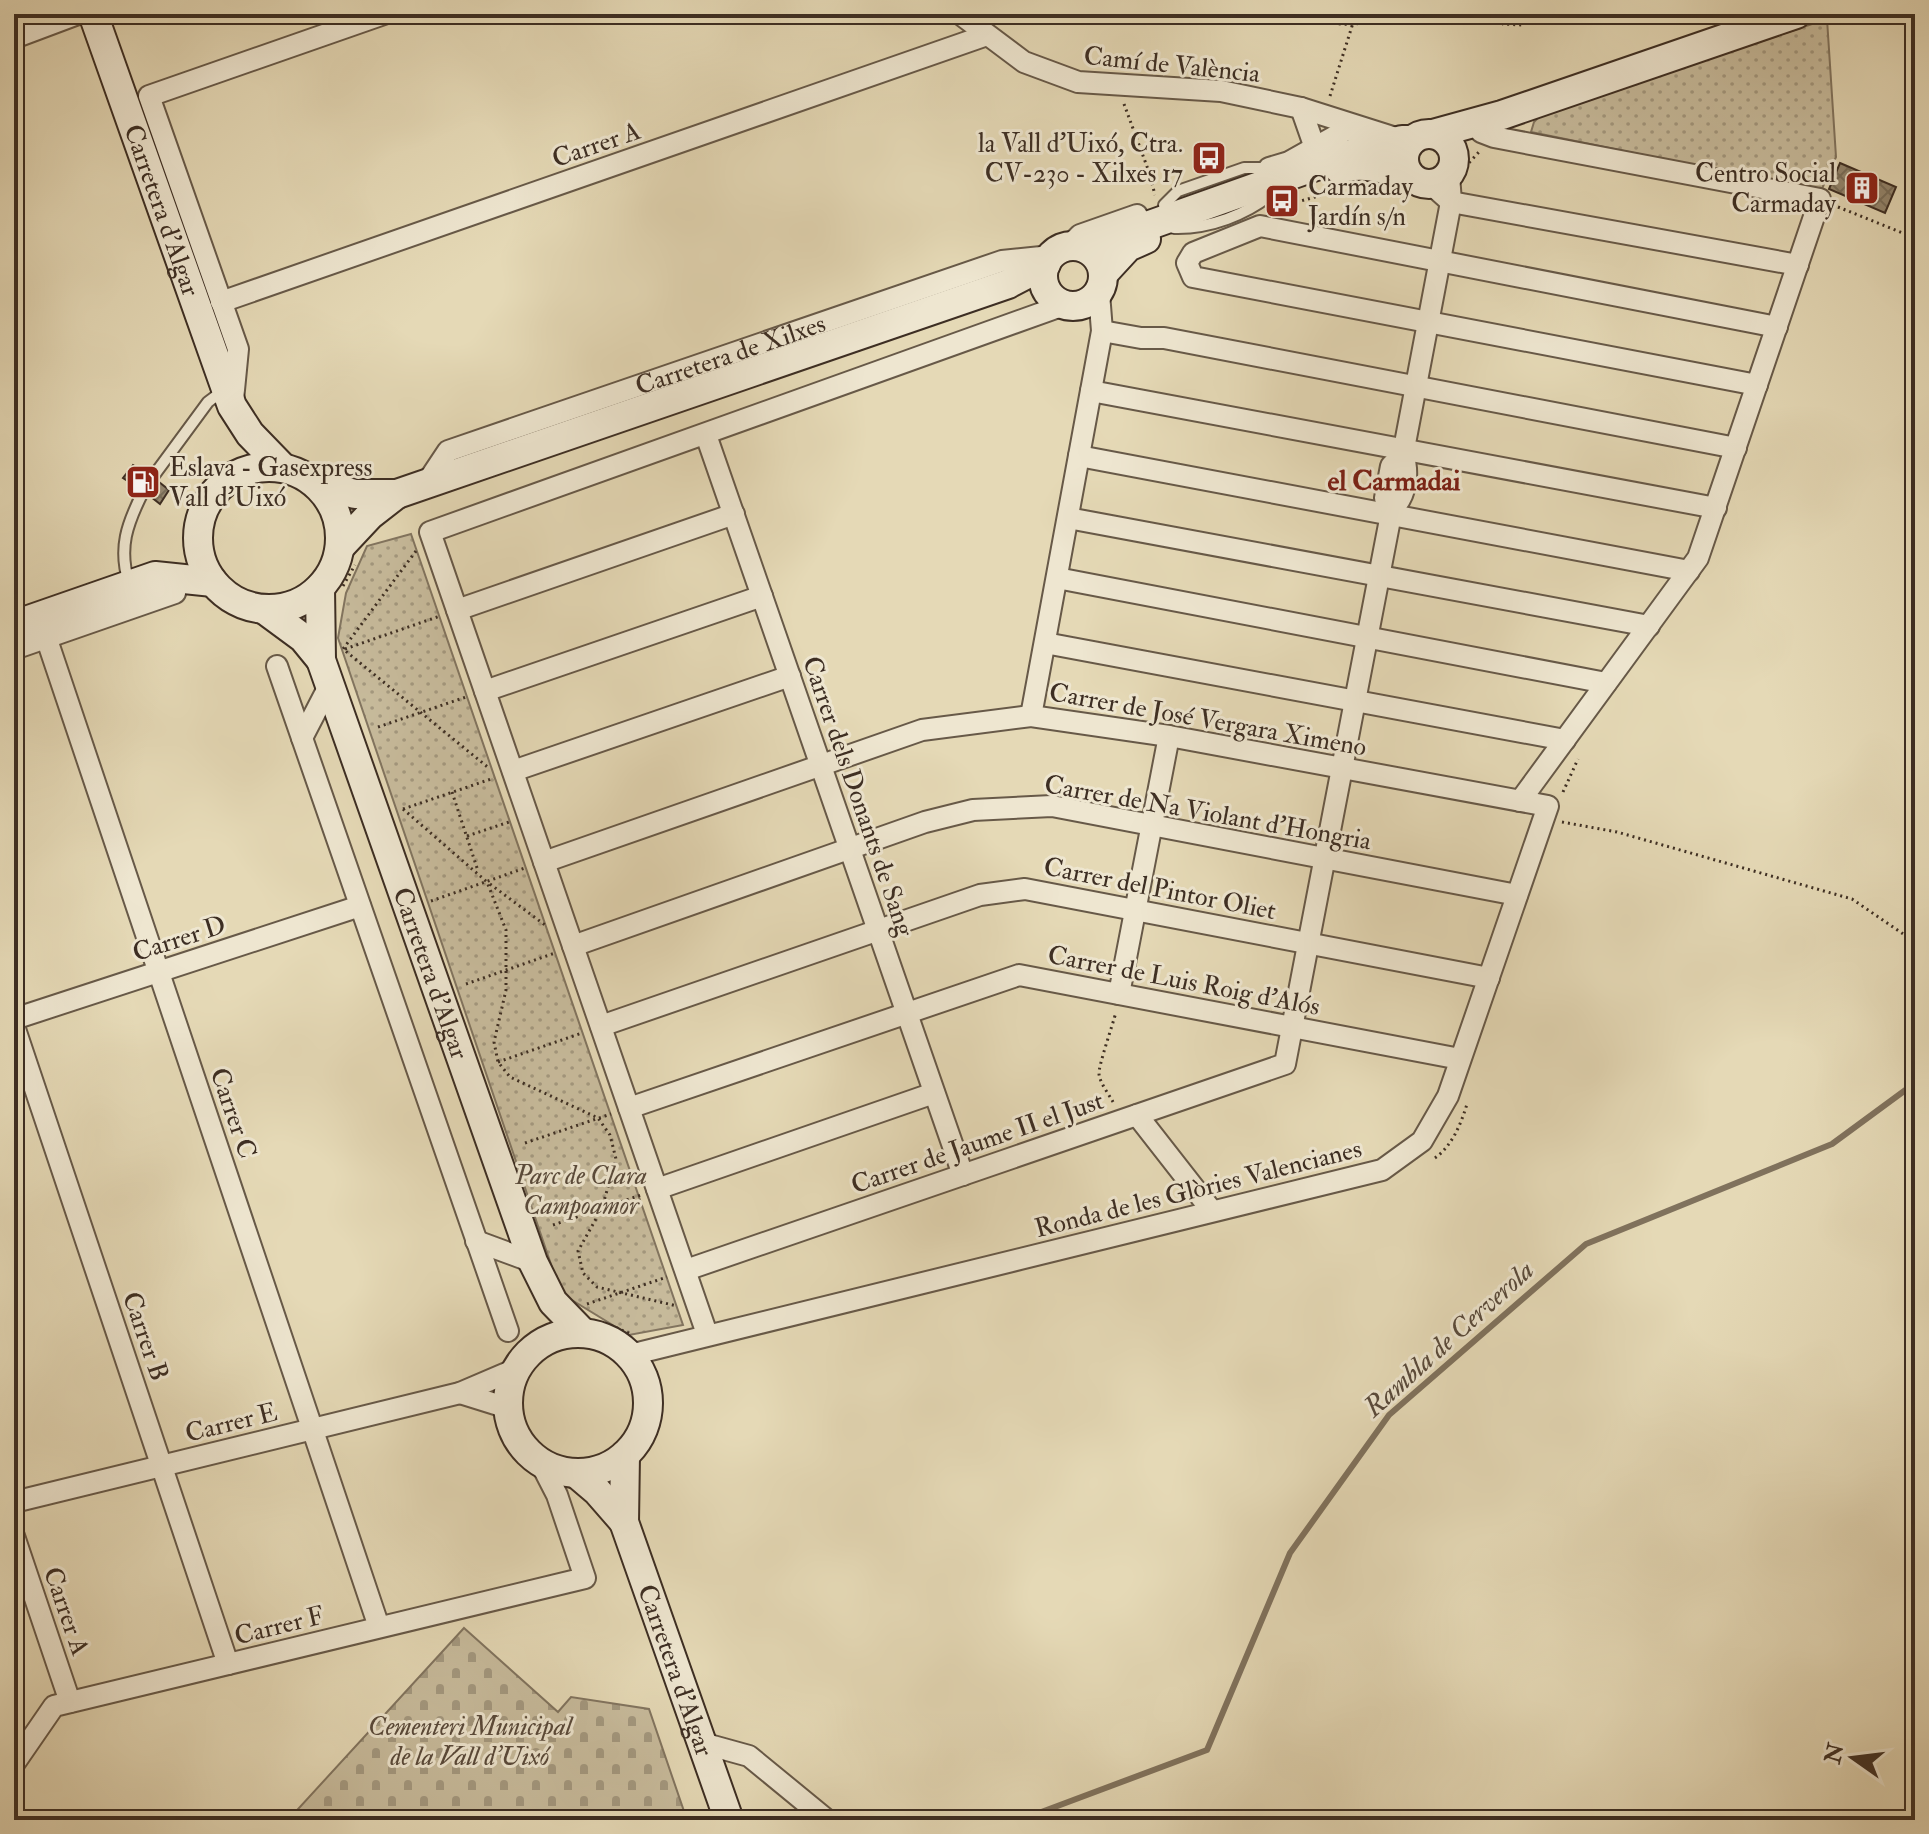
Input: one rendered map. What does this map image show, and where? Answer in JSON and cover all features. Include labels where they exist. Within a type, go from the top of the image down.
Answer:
[{"type":"main road","name":"Carretera d'Algar","points":[[93,14],[229,397],[250,434],[282,467]]},
{"type":"main road","name":"Carretera de Xilxes","points":[[1072,276],[1116,237],[1406,136],[1492,128],[1796,14]]},
{"type":"main road","points":[[1442,183],[1492,128]]},
{"type":"main road","points":[[1406,136],[1447,142],[1442,183],[1405,169],[1406,136]]},
{"type":"main road","name":"Carretera de Xilxes","points":[[348,556],[370,515],[397,494],[1008,284],[1072,276],[1128,247],[1165,213],[1268,199],[1350,165],[1384,168],[1442,183]]},
{"type":"main road","name":"Carretera d'Algar","points":[[223,483],[235,447],[229,397]]},
{"type":"main road","points":[[261,466],[282,467],[300,473],[317,484],[332,502],[348,556],[334,569],[329,591],[285,608],[265,610],[227,596],[213,582],[203,566],[198,529],[211,496],[223,483],[241,472],[261,466]]},
{"type":"main road","name":"Carretera de Xilxes","points":[[317,484],[355,494],[397,494]]},
{"type":"main road","points":[[153,585],[198,529]]},
{"type":"main road","points":[[33,626],[153,585],[213,582]]},
{"type":"main road","name":"Carretera d'Algar","points":[[329,591],[332,662],[534,1266],[553,1302],[589,1320]]},
{"type":"main road","name":"Carretera d'Algar","points":[[265,610],[332,662]]},
{"type":"main road","name":"Carretera d'Algar","points":[[525,1359],[539,1306],[534,1266]]},
{"type":"main road","points":[[589,1320],[600,1336],[638,1352],[648,1395],[647,1417],[635,1454],[594,1472],[577,1474],[540,1462],[524,1448],[513,1429],[508,1408],[509,1388],[525,1359],[589,1320]]},
{"type":"main road","name":"Carretera d'Algar","points":[[624,1522],[635,1454]]},
{"type":"main road","name":"Carretera d'Algar","points":[[577,1474],[624,1522],[729,1820]]},
{"type":"street","points":[[14,38],[78,14]]},
{"type":"street","name":"Carretera d'Algar","points":[[229,397],[238,349],[149,96],[384,14]]},
{"type":"street","name":"Camí de València","points":[[960,14],[1024,62],[1078,82],[1221,91],[1406,136]]},
{"type":"street","name":"Carrer A","points":[[221,302],[987,35]]},
{"type":"street","points":[[1301,108],[1315,148]]},
{"type":"street","points":[[1492,128],[1820,199],[1698,558],[1520,801]]},
{"type":"street","name":"Carretera de Xilxes","points":[[1406,136],[1346,130],[1315,148],[1268,199],[1193,253],[1187,263],[1193,277],[1428,323]]},
{"type":"street","points":[[1293,1027],[1392,512],[1385,498],[1391,466],[1403,452],[1440,262],[1442,183],[1798,265]]},
{"type":"street","points":[[1268,199],[1440,262],[1777,327]]},
{"type":"street","name":"Carretera de Xilxes","points":[[1072,276],[1080,235],[1165,213]]},
{"type":"street","name":"Carretera de Xilxes","points":[[426,484],[448,451],[1002,261],[1072,276]]},
{"type":"street","points":[[1031,716],[1102,331],[1072,276]]},
{"type":"street","name":"Carretera de Xilxes","points":[[430,532],[706,435],[1072,276]]},
{"type":"street","points":[[1428,323],[1757,385]]},
{"type":"street","points":[[1102,331],[1141,338],[1164,338],[1736,448]]},
{"type":"street","points":[[1091,391],[1403,452],[1716,508]]},
{"type":"street","name":"Carrer dels Donants de Sang","points":[[706,435],[963,1175]]},
{"type":"street","points":[[1079,456],[1392,512],[1689,571]]},
{"type":"street","points":[[457,610],[734,514]]},
{"type":"street","points":[[1068,518],[1649,626]]},
{"type":"street","points":[[430,532],[707,1334]]},
{"type":"street","points":[[1057,578],[1606,683]]},
{"type":"street","points":[[14,649],[33,626],[153,585]]},
{"type":"street","points":[[485,691],[762,596]]},
{"type":"street","name":"Carrer C","points":[[33,626],[159,972],[379,1627]]},
{"type":"street","points":[[1045,643],[1565,740]]},
{"type":"street","name":"Carretera d'Algar","points":[[302,738],[332,662]]},
{"type":"street","name":"Carretera d'Algar","points":[[277,666],[508,1331]]},
{"type":"street","points":[[513,771],[790,676]]},
{"type":"street","name":"Carrer de José Vergara Ximeno","points":[[544,862],[922,730],[1031,716],[1169,736],[1548,806]]},
{"type":"street","points":[[1116,994],[1169,736]]},
{"type":"street","name":"Carrer de Na Violant d'Hongria","points":[[573,946],[925,822],[973,810],[1052,806],[1517,895]]},
{"type":"street","name":"Ronda de les Glòries Valencianes","points":[[638,1352],[1382,1170],[1422,1141],[1448,1096],[1548,806]]},
{"type":"street","name":"Carrer del Pintor Oliet","points":[[601,1026],[980,895],[1025,889],[1489,978]]},
{"type":"street","name":"Carrer D","points":[[14,1019],[360,906]]},
{"type":"street","name":"Carrer de Luis Roig d'Alós","points":[[629,1108],[1019,975],[1460,1059]]},
{"type":"street","name":"Carrer B","points":[[14,1026],[228,1664]]},
{"type":"street","name":"Carrer de Jaume II el Just","points":[[686,1270],[1285,1064],[1293,1027]]},
{"type":"street","points":[[657,1189],[934,1093]]},
{"type":"street","points":[[1130,1117],[1212,1211]]},
{"type":"street","points":[[476,1241],[534,1266]]},
{"type":"street","name":"Carrer E","points":[[14,1502],[460,1393],[525,1359]]},
{"type":"street","points":[[460,1393],[508,1408]]},
{"type":"street","name":"Carrer F","points":[[14,1764],[54,1706],[585,1578],[557,1495],[540,1462]]},
{"type":"street","name":"Carrer A","points":[[14,1536],[70,1702]]},
{"type":"street","points":[[702,1743],[749,1756],[827,1820]]},
{"type":"lane","points":[[152,478],[208,402],[229,397]]},
{"type":"lane","points":[[143,492],[124,542],[122,561],[153,585]]},
{"type":"path","points":[[1298,14],[1334,25],[1372,21],[1390,14]]},
{"type":"path","points":[[1321,114],[1335,86],[1353,23],[1351,14]]},
{"type":"path","points":[[1444,14],[1469,20],[1495,18],[1503,24],[1522,25],[1534,14]]},
{"type":"path","points":[[1118,85],[1165,213]]},
{"type":"path","points":[[1442,183],[1465,166],[1492,128]]},
{"type":"path","points":[[1268,199],[1340,190]]},
{"type":"path","points":[[1820,199],[1915,238]]},
{"type":"path","points":[[332,662],[430,532]]},
{"type":"path","points":[[329,591],[348,556]]},
{"type":"path","points":[[332,662],[457,610]]},
{"type":"path","points":[[332,662],[421,713],[498,776],[403,809],[487,882],[573,946]]},
{"type":"path","points":[[378,727],[485,691]]},
{"type":"path","points":[[452,792],[479,875]]},
{"type":"path","points":[[1548,806],[1560,822],[1617,832],[1852,899],[1915,942]]},
{"type":"path","points":[[467,836],[510,822]]},
{"type":"path","points":[[422,905],[544,862]]},
{"type":"path","points":[[487,882],[506,930],[506,990],[494,1042],[498,1062],[510,1077],[598,1118],[610,1135],[616,1159],[602,1208],[578,1251],[583,1273],[597,1287],[700,1312]]},
{"type":"path","points":[[466,984],[573,946]]},
{"type":"path","points":[[1911,968],[1915,960]]},
{"type":"path","points":[[1116,994],[1116,1011],[1099,1065],[1099,1076],[1130,1117]]},
{"type":"path","points":[[498,1062],[601,1026]]},
{"type":"path","points":[[525,1143],[629,1108]]},
{"type":"path","points":[[553,1225],[657,1189]]},
{"type":"path","points":[[635,1454],[658,1426],[661,1390],[638,1352],[644,1340],[589,1320],[621,1293],[686,1270]]},
{"type":"green space","points":[[1827,19],[1836,157],[1821,191],[1531,132],[1540,116]]},
{"type":"green space","name":"Parc de Clara Campoamor","points":[[411,534],[683,1325],[629,1335],[567,1297],[557,1282],[338,638],[346,593],[367,546]]},
{"type":"green space","name":"Cementeri Municipal de la Vall d'Uixó","points":[[464,1628],[558,1712],[571,1697],[649,1709],[687,1820],[288,1820]]},
{"type":"building","name":"Centro Social Carmaday","points":[[1840,163],[1896,187],[1885,213],[1829,189]]},
{"type":"building","points":[[133,465],[146,473],[144,480],[148,485],[154,486],[159,482],[169,490],[160,504],[150,496],[147,485],[137,487],[123,478]]},
{"type":"waterway","name":"Rambla de Cerverola","points":[[1020,1820],[1207,1750],[1290,1553],[1389,1415],[1586,1244],[1832,1144],[1915,1083]]},
{"type":"place","name":"la Vall d'Uixó, Ctra. CV-230 - Xilxes 17","points":[[1209,158]]},
{"type":"place","name":"Centro Social Carmaday","points":[[1862,188]]},
{"type":"place","name":"Carmaday Jardín s/n","points":[[1282,201]]},
{"type":"place","name":"Eslava - Gasexpress Vall d'Uixó","points":[[143,482]]},
{"type":"district","name":"el Carmadai","points":[[1394,480]]}]
